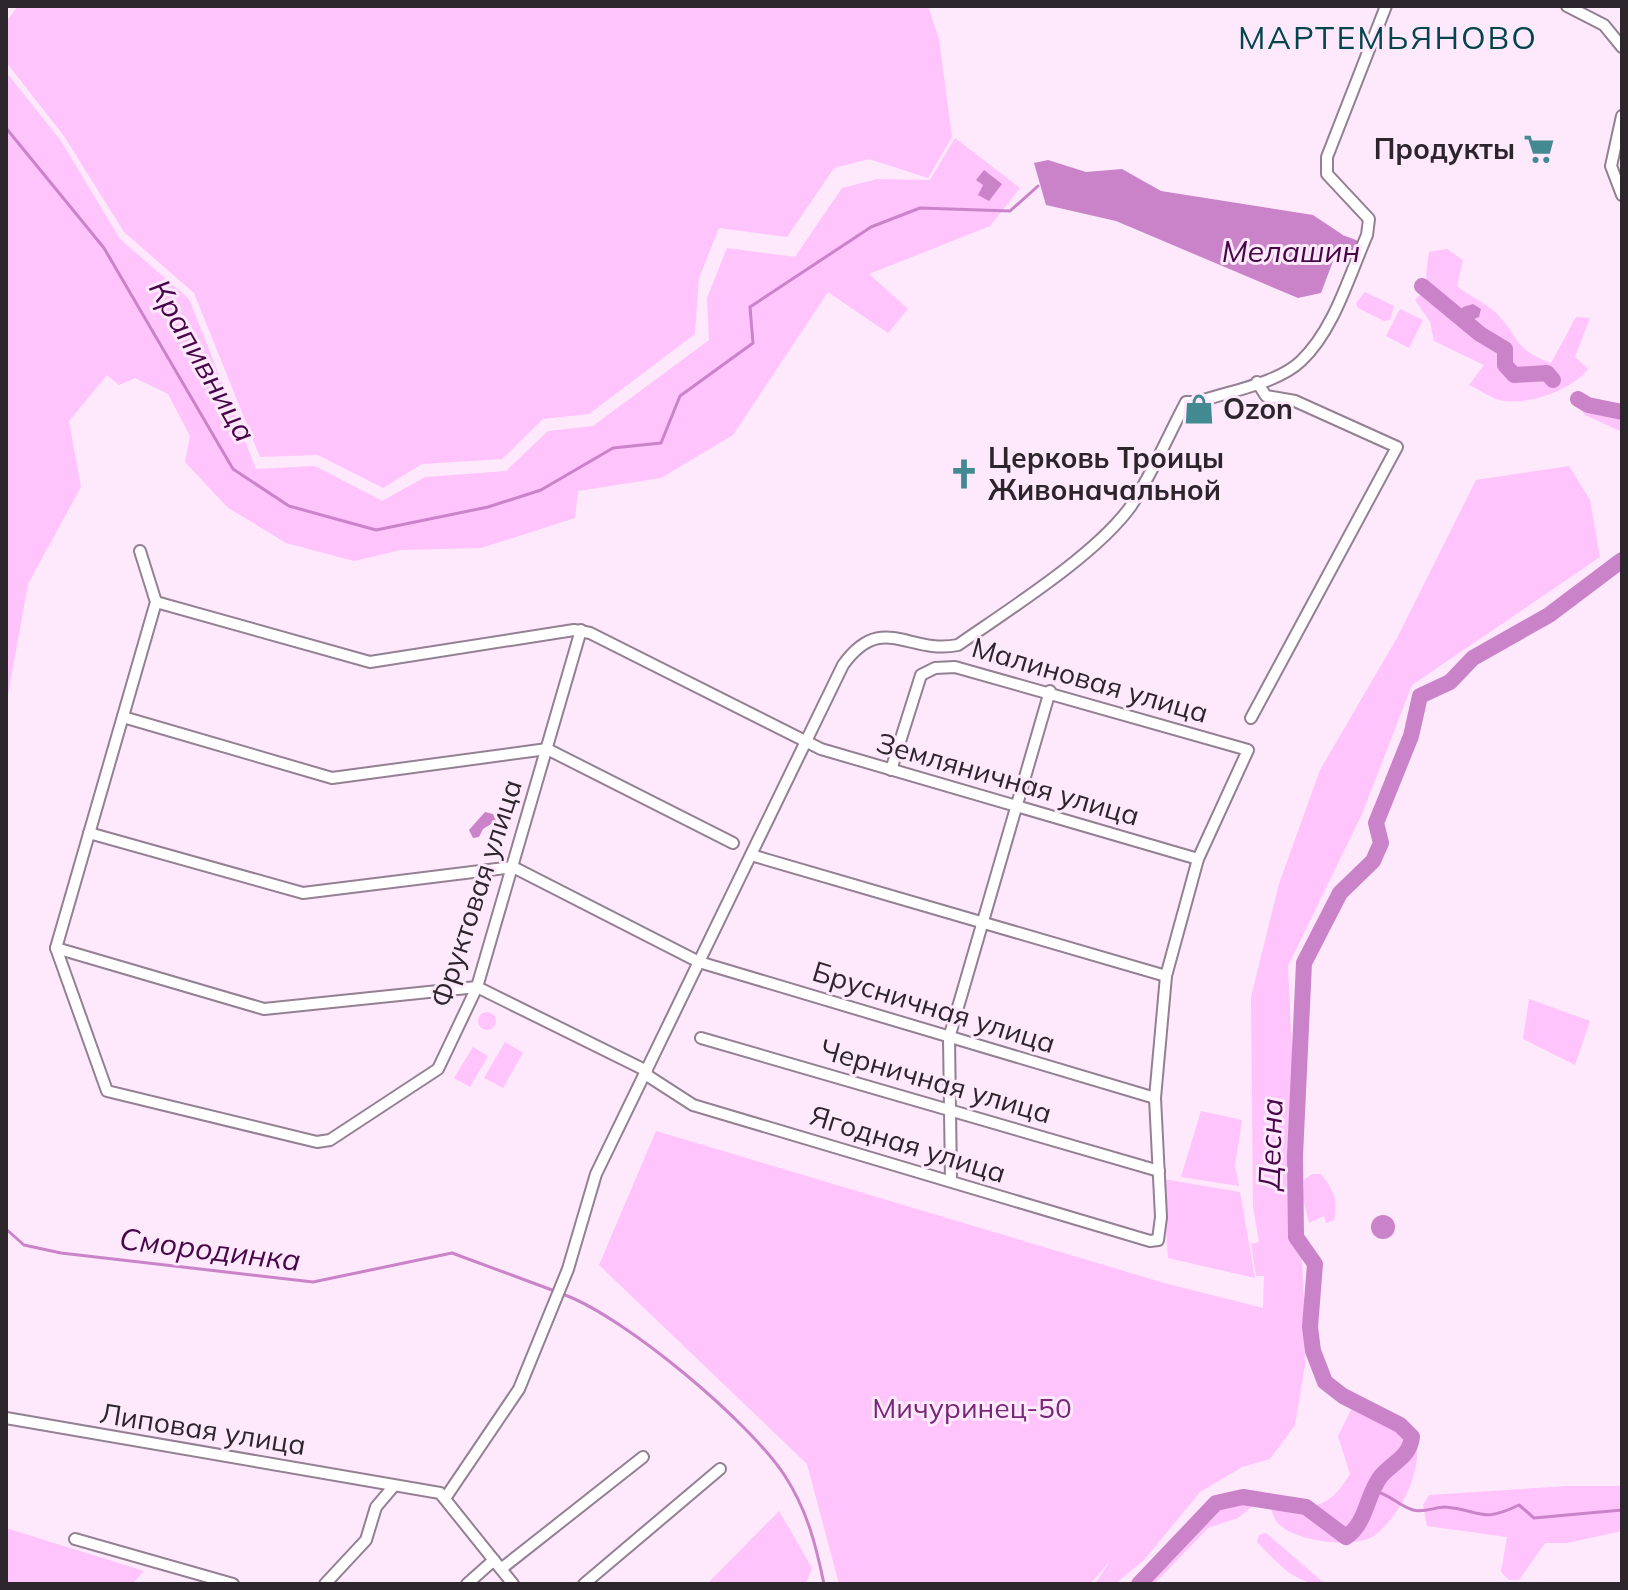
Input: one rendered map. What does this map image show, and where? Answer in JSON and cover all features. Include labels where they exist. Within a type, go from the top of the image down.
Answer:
[{"type":"street","points":[[513,1584],[446,1497],[519,1389],[568,1269],[596,1174],[843,665],[854,650],[872,637],[885,635],[940,649],[958,645],[1048,582],[1113,526],[1131,505],[1186,402],[1257,382],[1300,362],[1323,334],[1367,235],[1369,219],[1327,174],[1327,157],[1386,6]]},
{"type":"street","points":[[1567,6],[1604,25],[1622,47]]},
{"type":"street","points":[[1622,116],[1615,135],[1611,166],[1622,195]]},
{"type":"street","points":[[1251,718],[1397,447],[1295,401],[1266,396],[1257,382]]},
{"type":"street","points":[[140,551],[156,602],[56,948],[264,1009],[477,987]]},
{"type":"street","points":[[156,602],[370,662],[581,630],[624,647],[806,741]]},
{"type":"street","name":"Фруктовая улица","points":[[56,948],[107,1091],[322,1143],[436,1072],[477,987],[581,630]]},
{"type":"street","name":"Малиновая улица","points":[[891,770],[921,675],[935,668],[955,667],[1050,691],[1248,750],[1198,859]]},
{"type":"street","points":[[951,1181],[949,1038],[1050,691]]},
{"type":"street","points":[[123,717],[332,778],[547,749],[733,843]]},
{"type":"street","name":"Земляничная улица","points":[[806,741],[891,770],[1198,859]]},
{"type":"street","points":[[89,833],[303,893],[513,867]]},
{"type":"street","points":[[751,855],[1166,976]]},
{"type":"street","points":[[1159,1171],[1155,1098],[1166,976],[1198,859]]},
{"type":"street","name":"Брусничная улица","points":[[513,867],[699,962],[1155,1098]]},
{"type":"street","name":"Ягодная улица","points":[[477,987],[646,1073],[693,1105],[1150,1241],[1158,1240],[1161,1234],[1159,1171]]},
{"type":"street","name":"Черничная улица","points":[[701,1038],[1159,1171]]},
{"type":"street","name":"Липовая улица","points":[[6,1418],[83,1434],[264,1460],[446,1497]]},
{"type":"street","points":[[467,1584],[643,1457]]},
{"type":"street","points":[[584,1584],[720,1469]]},
{"type":"street","points":[[325,1584],[366,1540],[376,1507],[393,1487]]},
{"type":"street","points":[[75,1539],[233,1584]]},
{"type":"green space","points":[[18,6],[928,6],[939,39],[952,137],[928,178],[869,159],[834,168],[787,237],[719,228],[699,278],[695,334],[589,414],[543,419],[502,459],[422,464],[383,488],[318,455],[260,457],[194,293],[124,232],[64,136],[6,62],[6,22]]},
{"type":"green space","points":[[6,72],[61,141],[120,239],[189,299],[256,469],[315,466],[382,501],[425,477],[506,471],[548,431],[593,426],[709,340],[707,298],[727,248],[795,257],[842,188],[877,179],[930,180],[955,138],[1020,188],[990,226],[869,274],[908,309],[888,333],[828,292],[733,435],[661,478],[578,491],[575,518],[481,548],[401,550],[354,561],[286,543],[227,507],[185,462],[190,436],[168,394],[135,378],[119,385],[107,375],[69,421],[81,487],[28,584],[6,706]]},
{"type":"green space","points":[[1447,249],[1463,260],[1457,286],[1495,312],[1523,347],[1538,358],[1551,363],[1576,317],[1590,318],[1575,357],[1588,369],[1581,377],[1548,395],[1510,402],[1469,385],[1484,365],[1434,341],[1430,322],[1415,300],[1428,286],[1429,252]]},
{"type":"green space","points":[[1365,292],[1394,306],[1390,320],[1384,321],[1358,308],[1356,303]]},
{"type":"green space","points":[[1400,309],[1423,320],[1409,348],[1386,336]]},
{"type":"green space","points":[[1587,397],[1622,407],[1622,432],[1585,415],[1576,403]]},
{"type":"green space","name":"Мичуринец-50","points":[[1569,466],[1590,500],[1600,557],[1412,685],[1362,814],[1288,966],[1305,1365],[1295,1425],[1270,1459],[1242,1467],[1200,1492],[1144,1560],[1115,1584],[1095,1584],[1110,1561],[1090,1584],[839,1584],[807,1464],[599,1265],[656,1131],[1164,1283],[1263,1308],[1264,1276],[1256,1276],[1251,1244],[1259,1242],[1253,1206],[1251,997],[1279,884],[1320,770],[1397,638],[1476,480]]},
{"type":"green space","points":[[1529,999],[1590,1021],[1575,1065],[1523,1039]]},
{"type":"green space","points":[[483,1012],[491,1012],[496,1021],[494,1028],[483,1030],[478,1025],[478,1017]]},
{"type":"green space","points":[[505,1042],[523,1053],[503,1088],[484,1078]]},
{"type":"green space","points":[[473,1047],[488,1056],[470,1087],[454,1078]]},
{"type":"green space","points":[[1201,1111],[1242,1120],[1235,1166],[1239,1186],[1181,1177]]},
{"type":"green space","points":[[1312,1174],[1321,1174],[1332,1190],[1336,1207],[1334,1220],[1326,1223],[1324,1216],[1309,1223],[1303,1199],[1304,1180]]},
{"type":"green space","points":[[1163,1179],[1240,1192],[1255,1278],[1168,1258]]},
{"type":"green space","points":[[1352,1408],[1398,1428],[1417,1443],[1412,1481],[1401,1505],[1375,1535],[1366,1540],[1324,1541],[1284,1529],[1276,1520],[1270,1504],[1296,1507],[1317,1505],[1334,1495],[1350,1474],[1338,1436]]},
{"type":"green space","points":[[1568,1486],[1622,1486],[1622,1531],[1567,1543],[1545,1543],[1519,1580],[1509,1580],[1501,1572],[1507,1537],[1427,1526],[1423,1505],[1429,1495]]},
{"type":"green space","points":[[1241,1499],[1255,1504],[1238,1518],[1208,1528],[1154,1584],[1143,1584],[1217,1504]]},
{"type":"green space","points":[[779,1511],[812,1568],[806,1584],[707,1584]]},
{"type":"green space","points":[[6,1528],[144,1571],[132,1584],[6,1584]]},
{"type":"green space","points":[[1266,1533],[1322,1584],[1294,1576],[1279,1564],[1257,1542],[1259,1535]]},
{"type":"water","name":"Мелашин","points":[[1048,160],[1086,172],[1122,169],[1161,191],[1313,215],[1343,235],[1321,293],[1298,298],[1116,221],[1046,205],[1034,163]]},
{"type":"water","points":[[984,170],[1002,184],[989,201],[978,195],[983,185],[976,180]]},
{"type":"water","points":[[1473,304],[1481,309],[1479,317],[1464,323],[1455,319],[1463,307]]},
{"type":"water","points":[[485,812],[493,814],[496,821],[483,829],[479,837],[473,838],[469,830]]},
{"type":"water","points":[[1383,1215],[1394,1222],[1395,1227],[1388,1238],[1383,1239],[1372,1232],[1371,1227],[1378,1216]]},
{"type":"waterway","name":"Крапивница","points":[[6,128],[104,248],[233,469],[289,506],[376,530],[488,507],[541,490],[613,448],[661,443],[680,396],[753,343],[750,307],[871,227],[920,208],[1010,211],[1038,186]]},
{"type":"waterway","name":"Крапивница","points":[[1341,243],[1352,247]]},
{"type":"waterway","name":"Крапивница","points":[[1422,286],[1480,334],[1505,349],[1505,365],[1514,375],[1547,373],[1553,380]]},
{"type":"waterway","name":"Крапивница","points":[[1578,399],[1588,405],[1622,412]]},
{"type":"waterway","name":"Десна","points":[[1139,1584],[1216,1503],[1243,1497],[1306,1507],[1346,1537],[1358,1524],[1381,1476],[1408,1450],[1412,1437],[1400,1425],[1343,1396],[1325,1382],[1313,1351],[1310,1327],[1315,1264],[1296,1237],[1295,1156],[1304,963],[1340,893],[1373,861],[1381,843],[1376,823],[1411,736],[1420,696],[1450,682],[1473,658],[1549,615],[1622,560]]},
{"type":"waterway","name":"Смородинка","points":[[6,1229],[24,1245],[61,1253],[313,1282],[452,1253],[552,1290]]},
{"type":"waterway","name":"Смородинка","points":[[565,1295],[620,1325],[652,1348],[716,1401],[768,1453],[793,1489],[805,1515],[824,1584]]},
{"type":"waterway","points":[[1374,1491],[1417,1511],[1445,1507],[1488,1515],[1519,1505],[1534,1518],[1622,1510]]},
{"type":"place","name":"Продукты","points":[[1539,149]]},
{"type":"place","name":"Ozon","points":[[1199,409]]},
{"type":"place","name":"Церковь Троицы Живоначальной","points":[[964,474]]},
{"type":"district","name":"МАРТЕМЬЯНОВО","points":[[1388,38]]}]
